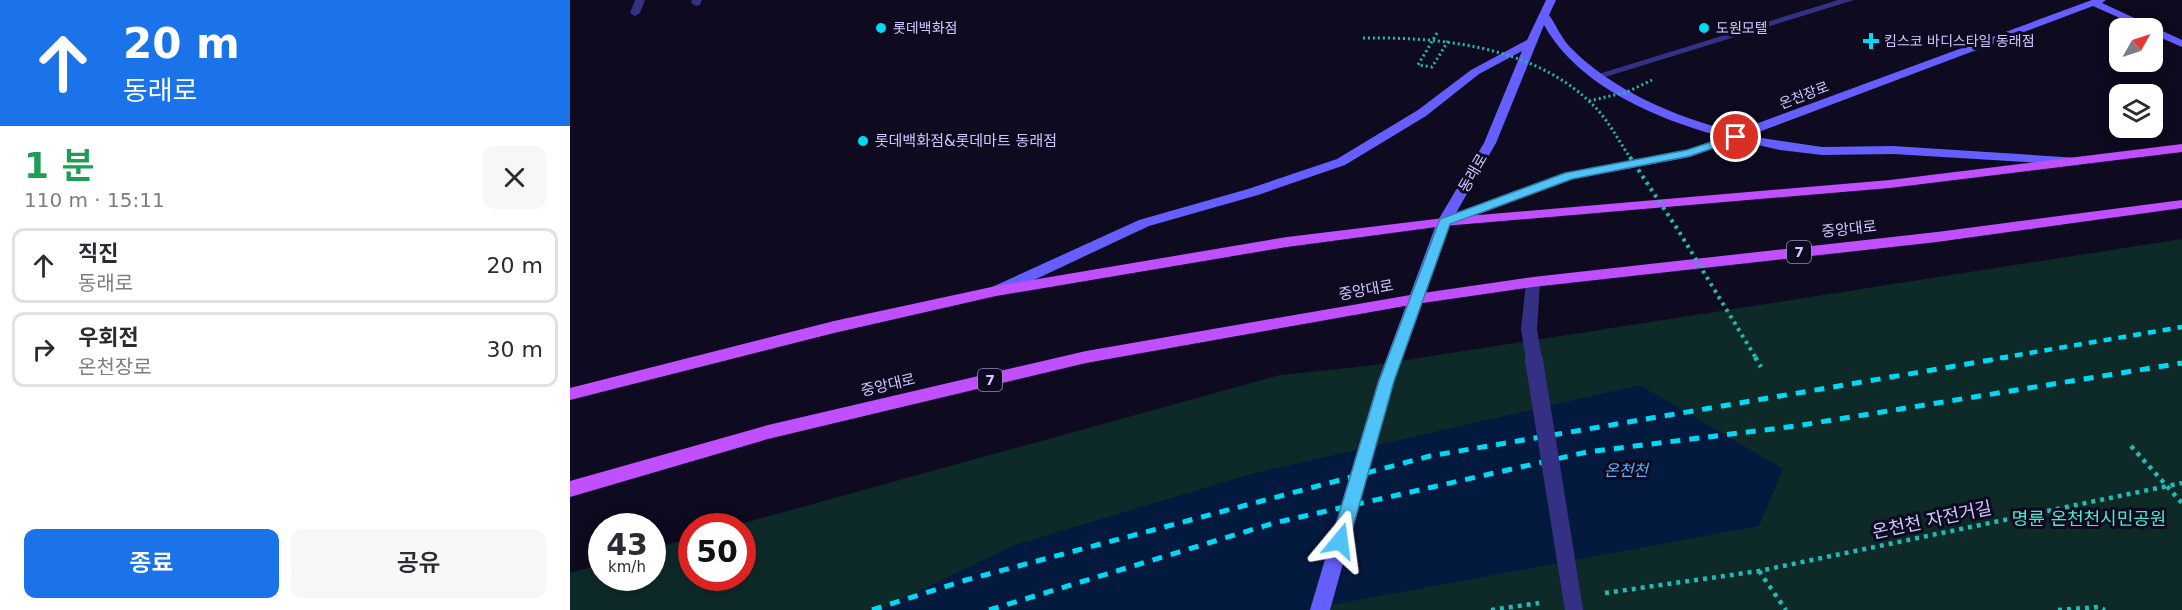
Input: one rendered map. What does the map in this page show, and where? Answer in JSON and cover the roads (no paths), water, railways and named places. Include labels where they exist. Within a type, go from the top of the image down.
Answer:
[{"type":"main road","name":"동래로","points":[[1320,610],[1386,381],[1444,222],[1490,143],[1531,42],[1545,17],[1551,0]]},
{"type":"main road","points":[[2097,1],[2130,18]]},
{"type":"main road","name":"온천장로","points":[[1444,222],[1570,176],[1690,153],[2097,1]]},
{"type":"main road","points":[[1545,17],[1566,50],[1598,76],[1642,102],[1684,122],[1736,137],[1812,150],[1891,150],[2078,161]]},
{"type":"main road","points":[[2163,35],[2182,44]]},
{"type":"main road","points":[[996,291],[1144,224],[1252,192],[1341,162],[1422,113],[1475,72],[1531,42]]},
{"type":"main road","points":[[570,394],[834,327],[996,291],[1287,242],[1444,222],[1890,184],[2182,148]]},
{"type":"main road","name":"중앙대로","points":[[570,489],[768,432],[1086,357],[1416,299],[1533,282],[1937,237],[2182,204]]},
{"type":"street","points":[[635,14],[640,0]]},
{"type":"street","points":[[1598,76],[1848,0]]},
{"type":"street","points":[[1533,282],[1529,329],[1574,610]]},
{"type":"water","name":"온천천","points":[[1640,385],[1783,469],[1759,526],[1304,610],[880,610],[1014,545],[1251,474]]},
{"type":"railway","points":[[2000,358],[2182,327]]},
{"type":"railway","points":[[872,610],[966,580],[1430,456],[2008,357]]},
{"type":"railway","points":[[989,610],[1274,523],[1587,452],[1796,426],[2182,363]]},
{"type":"place","name":"롯데백화점","points":[[881,28]]},
{"type":"place","name":"도원모텔","points":[[1704,28]]},
{"type":"place","name":"킴스코 바디스타일 동래점","points":[[1871,41]]},
{"type":"place","name":"롯데백화점&롯데마트 동래점","points":[[863,141]]},
{"type":"park label","name":"명륜 온천천시민공원","points":[[2089,519]]}]
